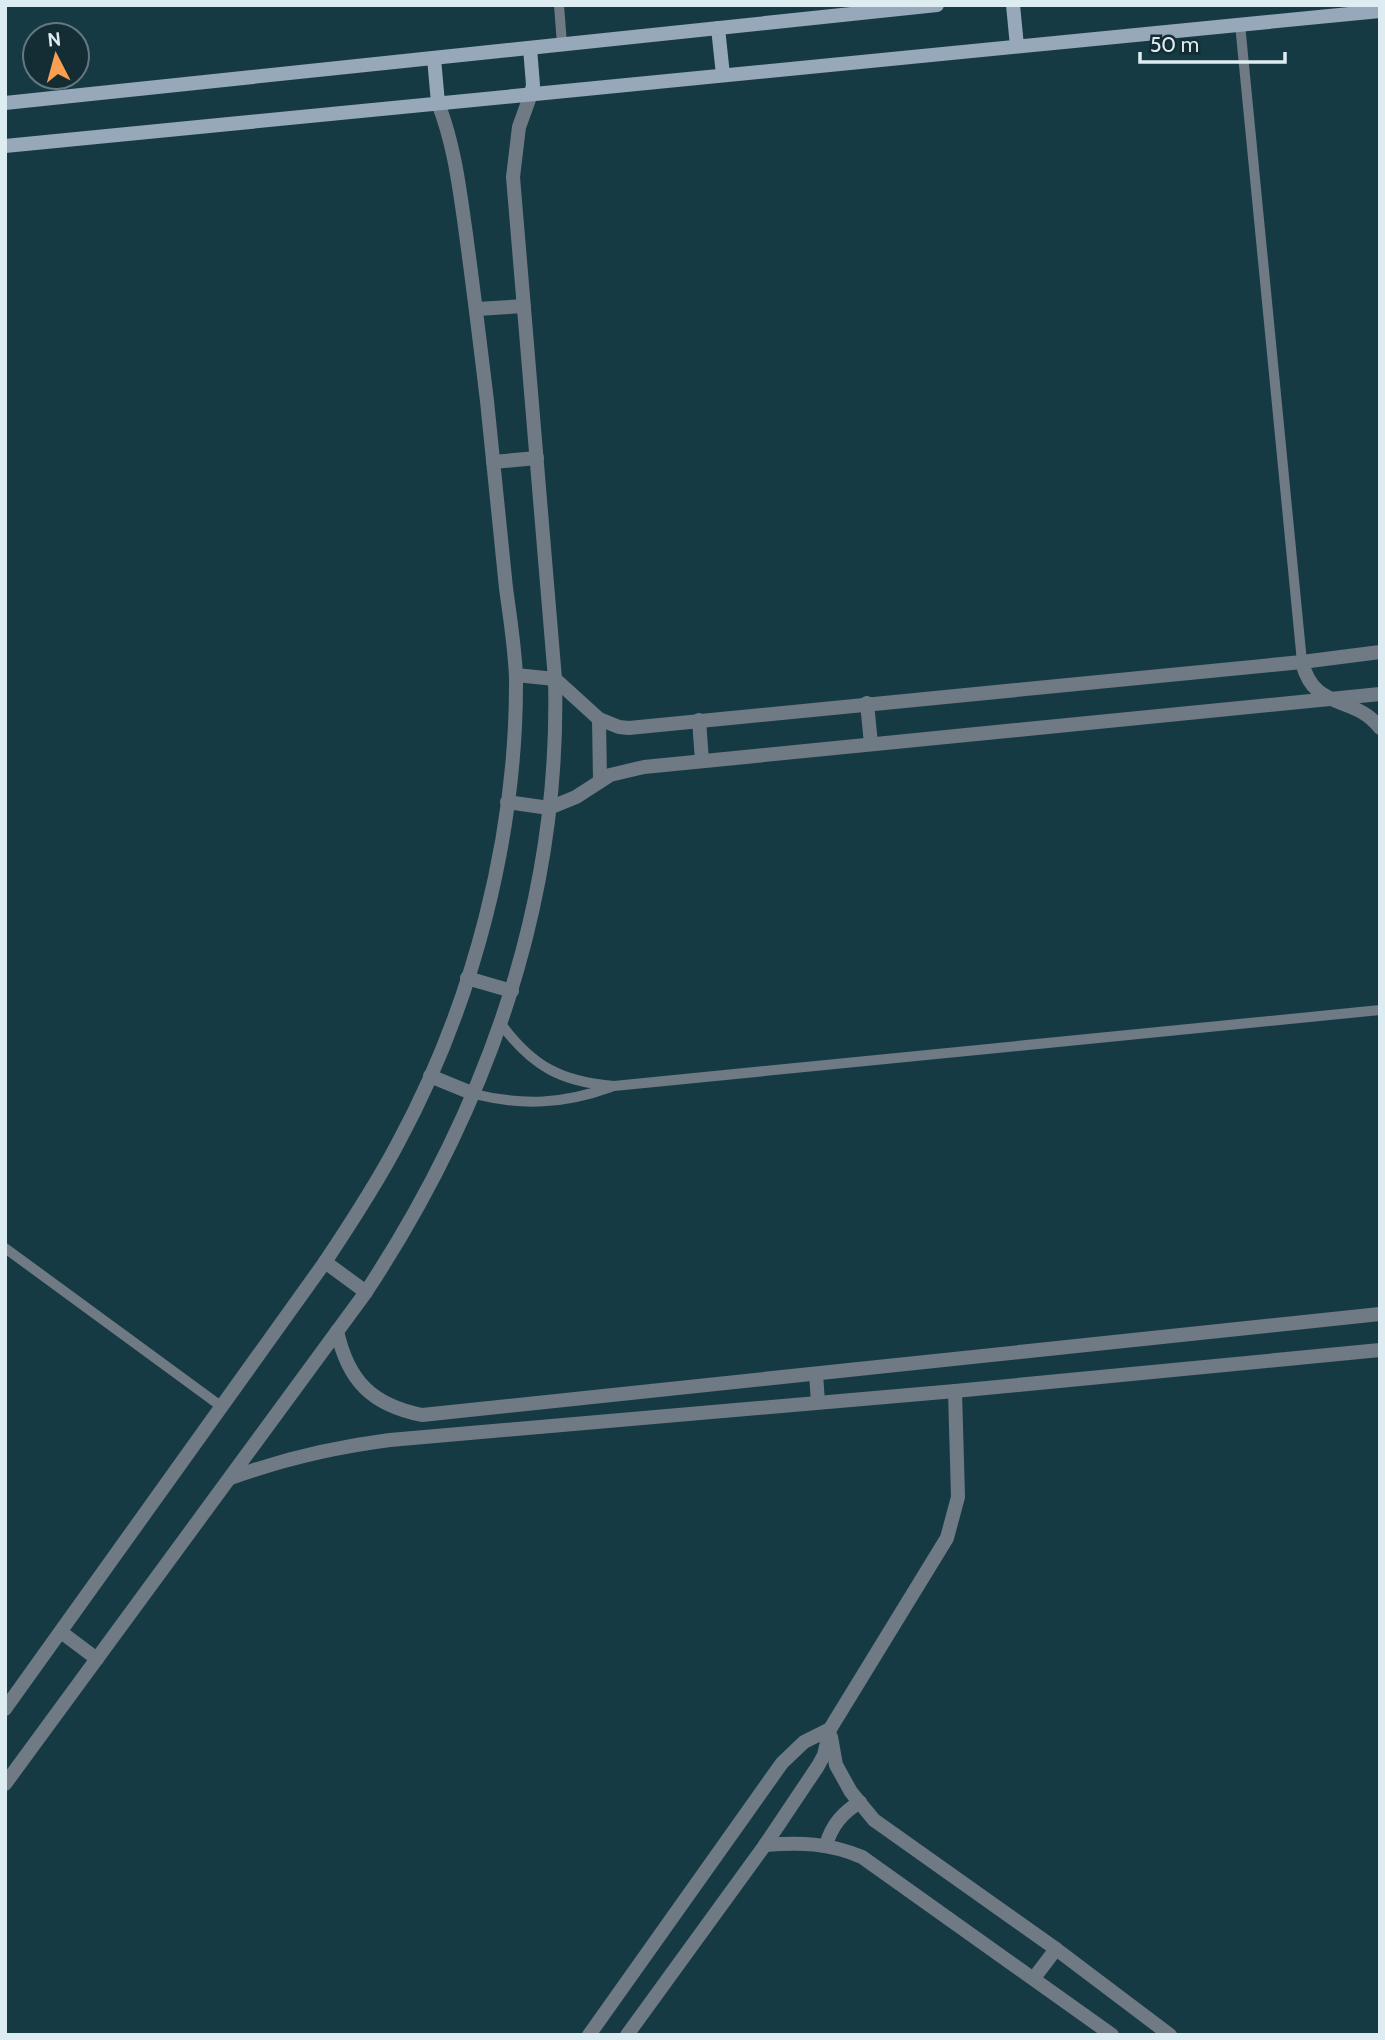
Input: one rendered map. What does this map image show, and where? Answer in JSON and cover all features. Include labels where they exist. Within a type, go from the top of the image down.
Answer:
[{"type":"street","points":[[5,103],[937,5]]},
{"type":"street","points":[[1013,5],[1017,46]]},
{"type":"street","points":[[5,146],[1380,10]]},
{"type":"street","points":[[718,28],[723,75]]},
{"type":"street","points":[[7,1779],[366,1292],[424,1199],[474,1094],[512,991],[538,881],[549,808],[556,726],[555,679],[513,160],[519,127],[533,85],[530,48]]},
{"type":"street","points":[[5,1709],[365,1203],[430,1076],[467,978],[494,873],[507,802],[514,739],[516,675],[477,309],[453,145],[438,103],[434,58]]},
{"type":"street","points":[[477,309],[524,306]]},
{"type":"street","points":[[493,462],[537,458]]},
{"type":"street","points":[[516,675],[555,679],[600,719],[609,724],[629,728],[1380,652]]},
{"type":"street","points":[[1302,662],[1311,685],[1320,694],[1363,712],[1380,728]]},
{"type":"street","points":[[507,802],[549,808],[576,797],[600,780],[632,769],[1380,694]]},
{"type":"street","points":[[867,703],[871,744]]},
{"type":"street","points":[[600,719],[600,780]]},
{"type":"street","points":[[699,720],[702,761]]},
{"type":"street","points":[[467,978],[512,991]]},
{"type":"street","points":[[430,1076],[474,1094]]},
{"type":"street","points":[[325,1262],[366,1292]]},
{"type":"street","points":[[337,1331],[341,1353],[364,1388],[381,1402],[422,1415],[1380,1314]]},
{"type":"street","points":[[229,1478],[325,1450],[390,1440],[955,1391],[1380,1350]]},
{"type":"street","points":[[816,1374],[818,1402]]},
{"type":"street","points":[[627,2035],[765,1845],[818,1766],[824,1755],[830,1729],[947,1538],[958,1497],[955,1391]]},
{"type":"street","points":[[462,1410],[464,1434]]},
{"type":"street","points":[[61,1632],[97,1660]]},
{"type":"street","points":[[830,1729],[836,1765],[851,1792],[874,1820],[1169,2034]]},
{"type":"street","points":[[589,2035],[782,1763],[804,1742],[830,1729]]},
{"type":"street","points":[[827,1845],[830,1832],[838,1819],[860,1802]]},
{"type":"street","points":[[765,1845],[796,1842],[827,1845],[862,1857],[1112,2035]]},
{"type":"street","points":[[1034,1978],[1056,1950]]},
{"type":"lane","points":[[559,5],[562,44]]},
{"type":"lane","points":[[1240,24],[1302,662]]},
{"type":"lane","points":[[501,1024],[517,1045],[537,1063],[561,1076],[587,1084],[614,1086],[1380,1010]]},
{"type":"lane","points":[[474,1094],[531,1104],[587,1096],[614,1086]]},
{"type":"lane","points":[[5,1248],[222,1407]]},
{"type":"shaded area","points":[[5,5],[1380,5],[1380,2035],[5,2035]]}]
